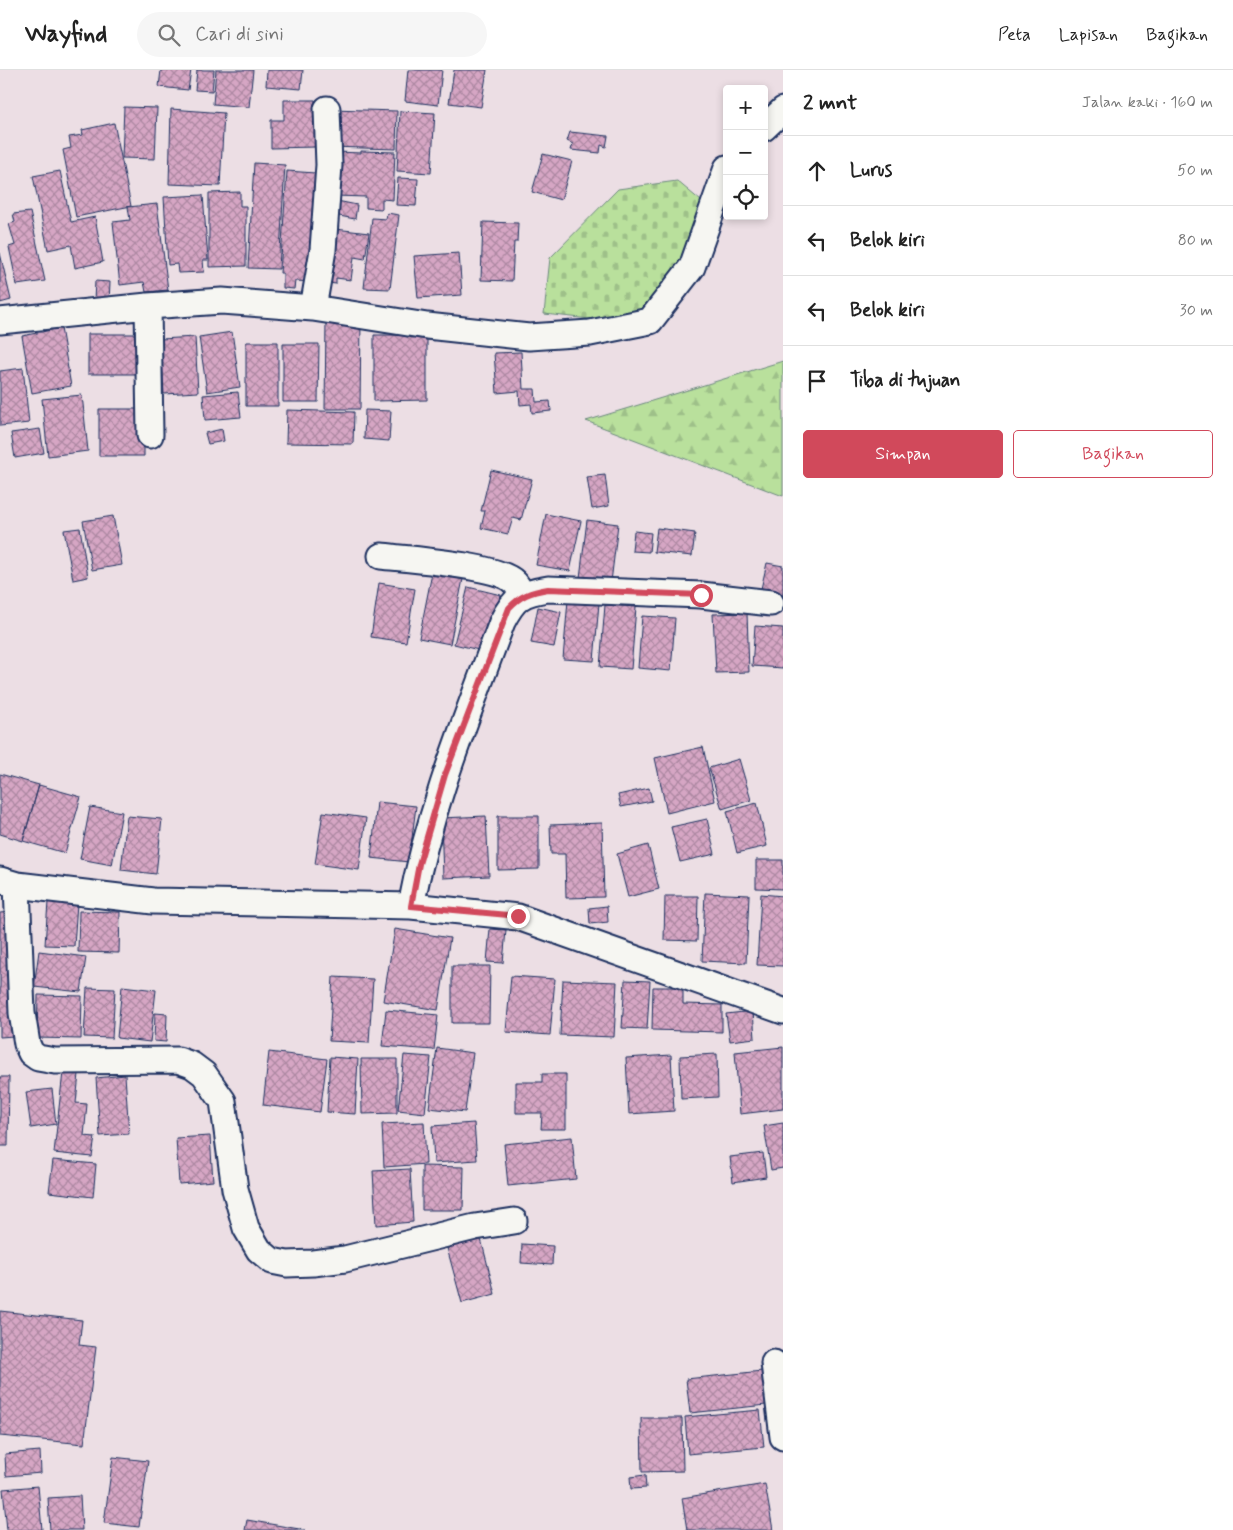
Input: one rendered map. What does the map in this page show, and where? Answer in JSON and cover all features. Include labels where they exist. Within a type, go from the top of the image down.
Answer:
[{"type":"street","points":[[313,308],[323,250],[329,165],[327,109]]},
{"type":"street","points":[[768,124],[783,110]]},
{"type":"street","points":[[0,321],[148,306],[222,301],[313,308],[427,326],[529,337],[590,333],[650,321],[692,267],[725,175]]},
{"type":"street","points":[[148,306],[150,435]]},
{"type":"street","points":[[381,556],[451,563],[496,572],[514,581],[522,596]]},
{"type":"street","points":[[411,906],[419,864],[445,775],[502,622],[509,608],[522,596],[530,592],[548,589],[701,595],[771,603]]},
{"type":"street","points":[[514,1221],[476,1227],[345,1259],[287,1264],[272,1260],[259,1250],[246,1228],[235,1189],[223,1101],[204,1074],[192,1065],[178,1060],[55,1060],[38,1058],[31,1053],[27,1044],[22,1013],[9,883],[153,902],[411,906],[518,916],[783,1011]]},
{"type":"street","points":[[774,1363],[783,1437]]},
{"type":"green space","points":[[677,181],[701,201],[684,267],[656,304],[600,320],[544,314],[550,258],[618,189]]},
{"type":"green space","points":[[783,361],[783,496],[586,421]]},
{"type":"building","points":[[161,70],[191,70],[188,90],[159,87]]},
{"type":"building","points":[[197,70],[214,70],[212,91],[195,90]]},
{"type":"building","points":[[216,70],[253,70],[249,107],[213,104]]},
{"type":"building","points":[[267,70],[303,70],[301,89],[266,86]]},
{"type":"building","points":[[408,70],[442,70],[438,105],[405,101]]},
{"type":"building","points":[[454,70],[487,70],[481,107],[449,103]]},
{"type":"building","points":[[284,100],[315,100],[316,147],[271,148],[271,120],[284,120]]},
{"type":"building","points":[[124,107],[157,108],[155,159],[122,158]]},
{"type":"building","points":[[171,109],[224,113],[220,186],[169,184]]},
{"type":"building","points":[[331,109],[397,111],[396,149],[330,147]]},
{"type":"building","points":[[400,111],[435,113],[431,173],[397,171]]},
{"type":"building","points":[[114,123],[131,206],[76,217],[63,150],[71,148],[69,137],[83,135],[82,130]]},
{"type":"building","points":[[570,132],[608,136],[606,147],[601,145],[600,153],[571,150],[573,144],[567,141]]},
{"type":"building","points":[[361,151],[395,152],[393,200],[382,199],[382,209],[366,208],[366,197],[335,196],[337,152],[361,153]]},
{"type":"building","points":[[543,154],[572,161],[561,200],[532,192]]},
{"type":"building","points":[[254,163],[285,165],[279,269],[248,268]]},
{"type":"building","points":[[60,171],[71,222],[95,217],[103,262],[75,268],[71,245],[48,250],[33,176]]},
{"type":"building","points":[[287,171],[315,173],[314,188],[322,189],[315,282],[295,281],[294,289],[283,288],[283,273],[280,273]]},
{"type":"building","points":[[398,178],[418,179],[416,206],[396,205]]},
{"type":"building","points":[[240,192],[240,206],[246,206],[246,266],[209,267],[209,193]]},
{"type":"building","points":[[203,195],[208,260],[203,260],[204,272],[178,273],[177,264],[168,265],[164,197]]},
{"type":"building","points":[[337,201],[357,205],[355,219],[334,215]]},
{"type":"building","points":[[157,204],[168,290],[146,292],[144,282],[120,285],[113,222],[130,220],[128,207]]},
{"type":"building","points":[[30,212],[45,281],[17,285],[9,247],[15,245],[9,224],[15,222],[13,214]]},
{"type":"building","points":[[387,213],[399,215],[390,289],[364,288],[372,218],[386,219]]},
{"type":"building","points":[[483,222],[518,223],[517,242],[514,242],[512,281],[481,280]]},
{"type":"building","points":[[327,228],[369,233],[365,259],[354,257],[351,280],[336,278],[336,284],[320,282]]},
{"type":"building","points":[[0,253],[11,300],[0,303]]},
{"type":"building","points":[[459,253],[462,295],[418,298],[414,256]]},
{"type":"building","points":[[95,281],[110,282],[109,302],[94,301]]},
{"type":"building","points":[[361,319],[360,409],[325,409],[326,320]]},
{"type":"building","points":[[61,328],[71,386],[32,393],[22,336]]},
{"type":"building","points":[[232,332],[240,387],[207,392],[199,337]]},
{"type":"building","points":[[88,334],[143,334],[143,374],[88,374]]},
{"type":"building","points":[[374,335],[427,335],[427,400],[374,401]]},
{"type":"building","points":[[195,337],[198,392],[164,394],[161,339]]},
{"type":"building","points":[[246,342],[278,342],[278,406],[246,406]]},
{"type":"building","points":[[283,344],[319,344],[318,402],[283,402]]},
{"type":"building","points":[[521,352],[523,389],[535,389],[536,402],[550,401],[551,411],[532,413],[531,404],[520,405],[519,391],[497,393],[494,353]]},
{"type":"building","points":[[23,368],[29,423],[0,426],[0,371]]},
{"type":"building","points":[[238,392],[241,417],[205,420],[203,395]]},
{"type":"building","points":[[82,395],[88,451],[48,456],[42,399]]},
{"type":"building","points":[[99,409],[144,409],[144,456],[99,456]]},
{"type":"building","points":[[287,410],[354,412],[353,444],[286,443]]},
{"type":"building","points":[[365,410],[391,411],[389,441],[364,439]]},
{"type":"building","points":[[40,429],[44,453],[15,458],[11,433]]},
{"type":"building","points":[[222,429],[224,441],[208,444],[205,433]]},
{"type":"building","points":[[491,470],[532,479],[521,520],[513,518],[508,534],[481,528],[485,511],[481,511]]},
{"type":"building","points":[[605,475],[609,506],[592,509],[587,477]]},
{"type":"building","points":[[546,514],[581,521],[570,571],[536,565]]},
{"type":"building","points":[[113,516],[122,565],[92,570],[83,521]]},
{"type":"building","points":[[587,520],[618,524],[611,582],[580,578]]},
{"type":"building","points":[[80,528],[88,577],[73,580],[64,530]]},
{"type":"building","points":[[657,528],[695,533],[692,556],[654,552]]},
{"type":"building","points":[[634,531],[651,533],[649,552],[632,551]]},
{"type":"building","points":[[767,563],[783,566],[783,598],[760,593]]},
{"type":"building","points":[[432,573],[463,579],[450,644],[419,638]]},
{"type":"building","points":[[379,583],[415,589],[406,642],[371,637]]},
{"type":"building","points":[[468,587],[501,595],[487,652],[454,644]]},
{"type":"building","points":[[568,600],[599,603],[594,661],[563,659]]},
{"type":"building","points":[[605,605],[636,607],[631,669],[600,667]]},
{"type":"building","points":[[538,607],[561,612],[554,647],[531,643]]},
{"type":"building","points":[[747,613],[749,672],[716,673],[713,614]]},
{"type":"building","points":[[642,616],[675,618],[671,671],[638,668]]},
{"type":"building","points":[[755,626],[783,628],[783,668],[752,666]]},
{"type":"building","points":[[703,747],[715,801],[667,813],[655,758]]},
{"type":"building","points":[[739,759],[751,800],[722,809],[709,768]]},
{"type":"building","points":[[0,774],[39,785],[23,841],[0,834]]},
{"type":"building","points":[[39,785],[81,797],[65,853],[23,841]]},
{"type":"building","points":[[649,788],[652,801],[621,807],[618,795]]},
{"type":"building","points":[[377,802],[416,806],[409,862],[371,858]]},
{"type":"building","points":[[757,803],[767,846],[737,853],[727,811]]},
{"type":"building","points":[[90,807],[122,812],[112,865],[80,859]]},
{"type":"building","points":[[323,812],[366,818],[359,870],[315,864]]},
{"type":"building","points":[[127,816],[162,819],[156,874],[121,870]]},
{"type":"building","points":[[486,816],[489,876],[443,878],[441,818]]},
{"type":"building","points":[[498,816],[539,816],[539,869],[498,870]]},
{"type":"building","points":[[707,819],[715,854],[680,862],[671,827]]},
{"type":"building","points":[[602,823],[604,897],[566,898],[565,854],[551,854],[550,825]]},
{"type":"building","points":[[648,845],[659,889],[628,897],[617,854]]},
{"type":"building","points":[[756,860],[783,860],[783,889],[756,888]]},
{"type":"building","points":[[705,893],[749,895],[746,963],[702,961]]},
{"type":"building","points":[[761,894],[783,896],[783,966],[757,965]]},
{"type":"building","points":[[665,896],[698,896],[697,941],[664,940]]},
{"type":"building","points":[[48,902],[77,903],[74,946],[45,945]]},
{"type":"building","points":[[607,906],[608,922],[590,924],[589,908]]},
{"type":"building","points":[[79,911],[120,912],[119,953],[78,952]]},
{"type":"building","points":[[11,912],[14,1036],[0,1037],[0,913]]},
{"type":"building","points":[[395,929],[450,938],[438,1010],[383,1001]]},
{"type":"building","points":[[490,929],[506,930],[503,963],[487,962]]},
{"type":"building","points":[[39,951],[86,957],[81,992],[34,987]]},
{"type":"building","points":[[452,966],[490,966],[489,1023],[452,1023]]},
{"type":"building","points":[[511,976],[555,979],[550,1035],[506,1032]]},
{"type":"building","points":[[333,977],[373,979],[369,1043],[329,1041]]},
{"type":"building","points":[[563,980],[617,982],[614,1037],[560,1035]]},
{"type":"building","points":[[625,980],[650,981],[647,1029],[622,1028]]},
{"type":"building","points":[[122,986],[156,990],[150,1042],[117,1038]]},
{"type":"building","points":[[653,987],[683,987],[683,1004],[722,1005],[722,1032],[652,1030]]},
{"type":"building","points":[[87,988],[115,989],[112,1038],[84,1037]]},
{"type":"building","points":[[38,995],[82,996],[81,1039],[37,1038]]},
{"type":"building","points":[[386,1010],[438,1015],[434,1050],[382,1046]]},
{"type":"building","points":[[753,1011],[755,1038],[730,1041],[726,1014]]},
{"type":"building","points":[[155,1013],[167,1014],[166,1042],[154,1041]]},
{"type":"building","points":[[783,1047],[783,1109],[740,1114],[735,1052]]},
{"type":"building","points":[[437,1048],[473,1053],[465,1112],[429,1108]]},
{"type":"building","points":[[269,1052],[327,1059],[320,1112],[263,1105]]},
{"type":"building","points":[[717,1054],[718,1097],[681,1099],[680,1056]]},
{"type":"building","points":[[404,1055],[431,1057],[425,1113],[398,1110]]},
{"type":"building","points":[[671,1055],[674,1111],[629,1114],[626,1058]]},
{"type":"building","points":[[330,1057],[358,1059],[355,1114],[327,1112]]},
{"type":"building","points":[[361,1059],[397,1059],[397,1113],[362,1114]]},
{"type":"building","points":[[63,1072],[79,1074],[76,1103],[87,1104],[84,1136],[95,1137],[92,1157],[54,1153]]},
{"type":"building","points":[[542,1074],[566,1074],[566,1129],[541,1129],[542,1113],[516,1113],[516,1082],[542,1082]]},
{"type":"building","points":[[125,1075],[129,1134],[100,1136],[96,1078]]},
{"type":"building","points":[[0,1077],[9,1077],[8,1146],[0,1146]]},
{"type":"building","points":[[52,1089],[56,1124],[31,1128],[26,1092]]},
{"type":"building","points":[[424,1122],[426,1164],[384,1167],[382,1124]]},
{"type":"building","points":[[474,1123],[477,1160],[434,1163],[432,1126]]},
{"type":"building","points":[[783,1123],[783,1168],[771,1170],[764,1126]]},
{"type":"building","points":[[210,1136],[213,1181],[179,1184],[176,1138]]},
{"type":"building","points":[[572,1137],[576,1179],[508,1186],[504,1144]]},
{"type":"building","points":[[763,1153],[766,1177],[733,1182],[730,1157]]},
{"type":"building","points":[[53,1160],[96,1164],[93,1197],[49,1192]]},
{"type":"building","points":[[422,1166],[464,1167],[463,1210],[422,1210]]},
{"type":"building","points":[[410,1169],[413,1222],[376,1225],[373,1171]]},
{"type":"building","points":[[481,1239],[495,1294],[462,1303],[447,1248]]},
{"type":"building","points":[[522,1244],[553,1246],[552,1265],[521,1263]]},
{"type":"building","points":[[0,1311],[82,1320],[79,1345],[96,1347],[84,1444],[0,1436]]},
{"type":"building","points":[[762,1371],[766,1405],[690,1413],[686,1379]]},
{"type":"building","points":[[760,1410],[764,1447],[688,1454],[685,1417]]},
{"type":"building","points":[[641,1418],[682,1418],[683,1471],[642,1472]]},
{"type":"building","points":[[40,1451],[41,1473],[6,1476],[5,1454]]},
{"type":"building","points":[[113,1457],[148,1461],[139,1527],[104,1523]]},
{"type":"building","points":[[645,1475],[646,1488],[631,1489],[630,1477]]},
{"type":"building","points":[[765,1484],[773,1530],[687,1530],[682,1498]]},
{"type":"building","points":[[38,1486],[42,1530],[7,1530],[3,1489]]},
{"type":"building","points":[[80,1496],[82,1530],[50,1530],[48,1498]]},
{"type":"building","points":[[247,1520],[305,1530],[245,1530]]},
{"type":"route","points":[[518,916],[411,906],[419,864],[445,775],[502,622],[509,608],[516,600],[530,592],[548,589],[701,595]]}]
